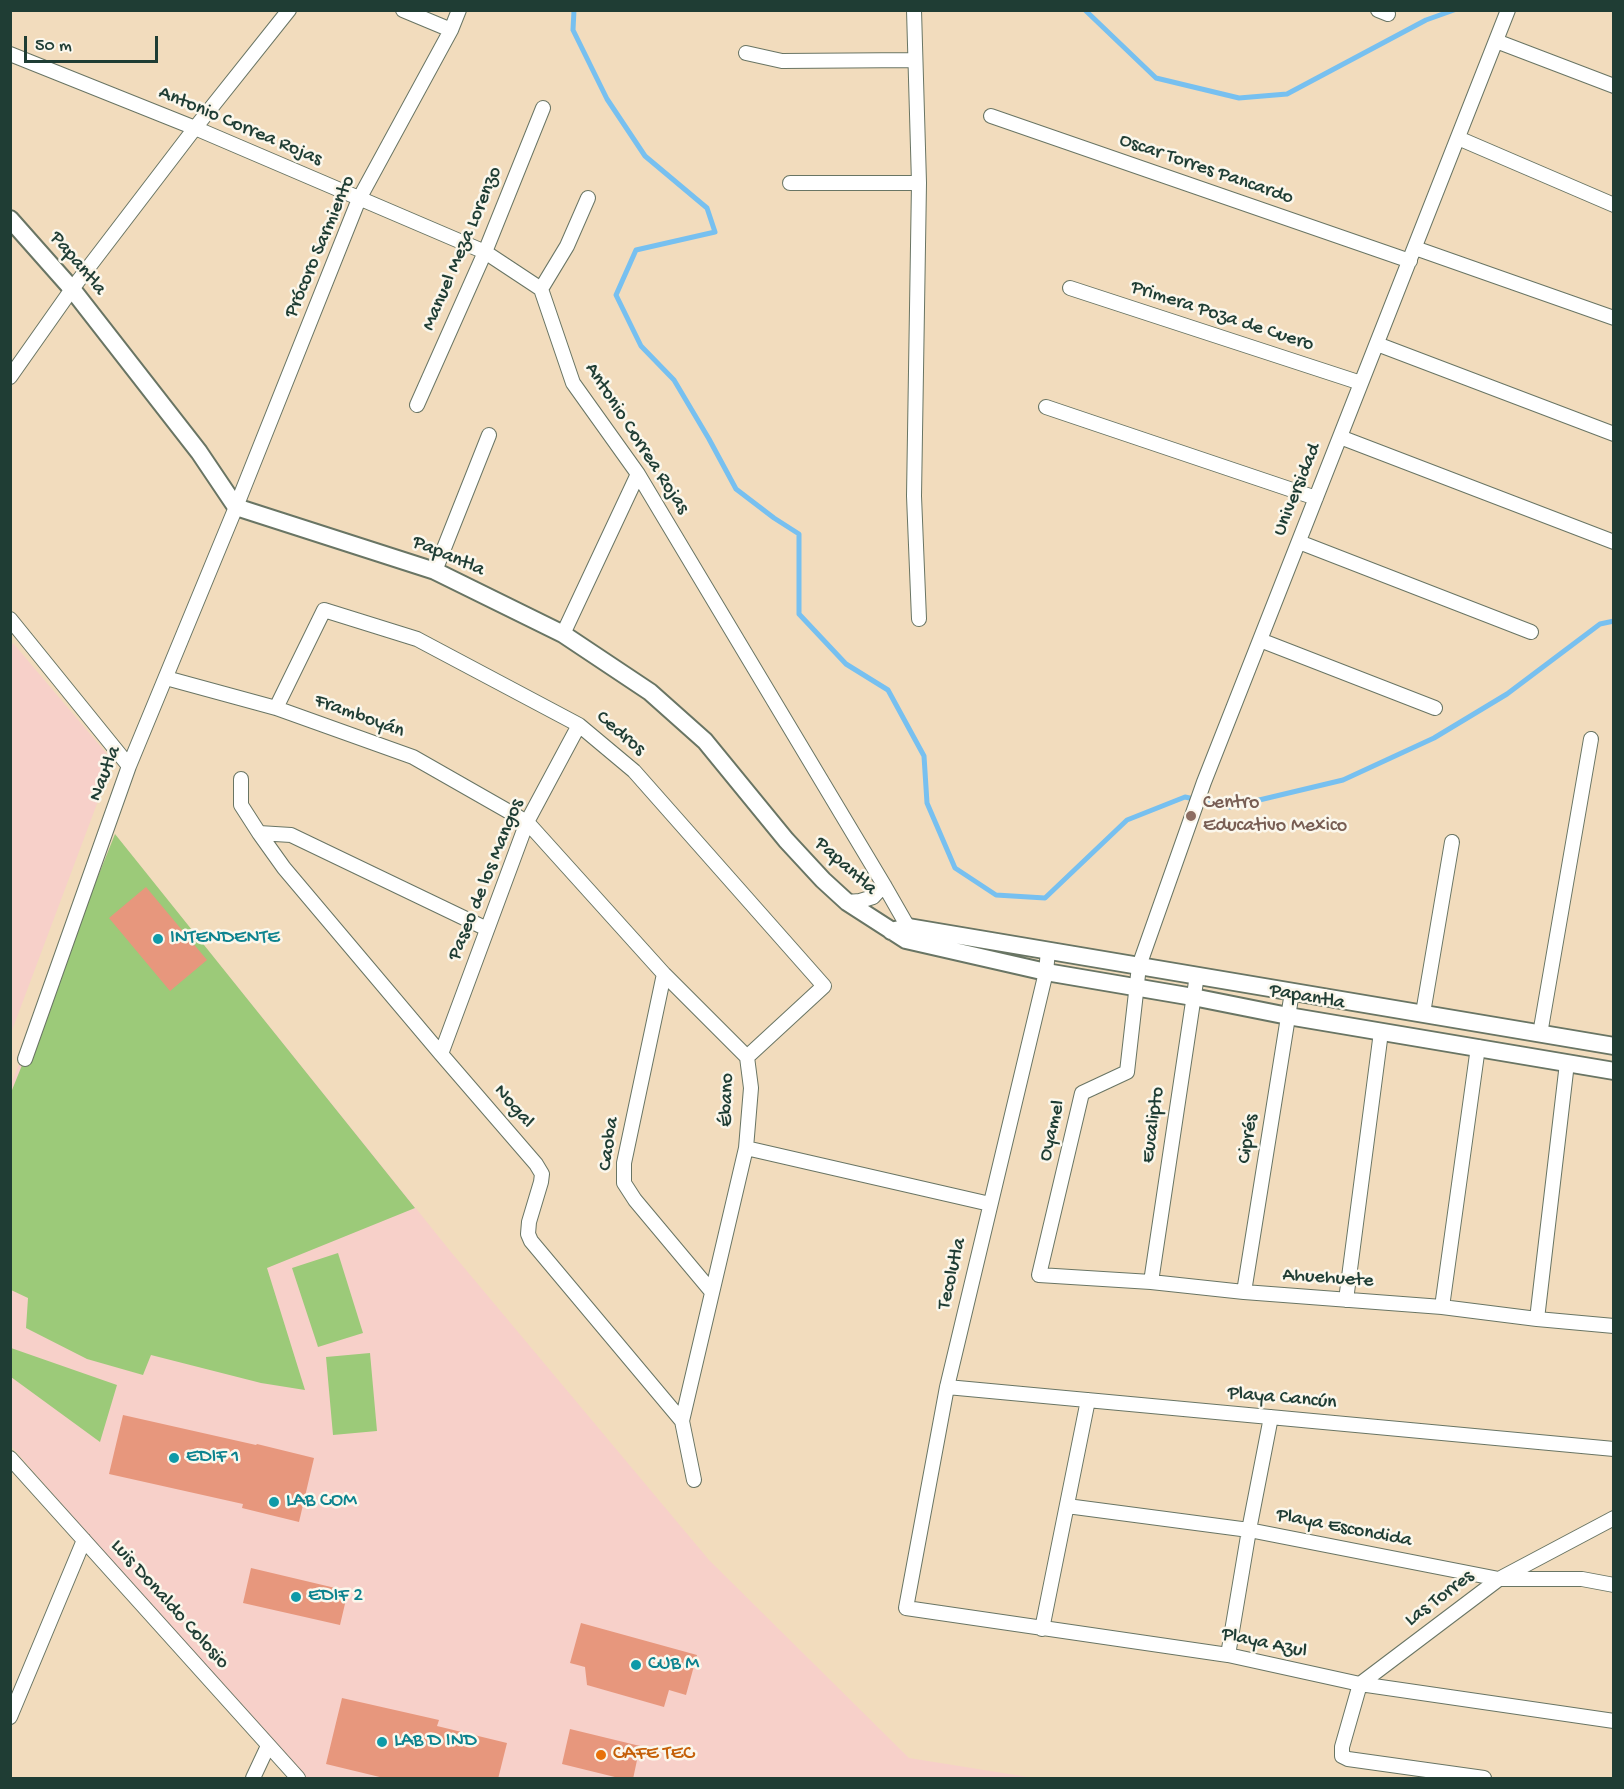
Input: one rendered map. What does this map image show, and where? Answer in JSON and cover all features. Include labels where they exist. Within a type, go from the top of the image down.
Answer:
[{"type":"street","points":[[10,377],[72,290],[195,128],[289,10]]},
{"type":"street","points":[[403,10],[451,30]]},
{"type":"street","name":"Prócoro Sarmiento","points":[[236,507],[359,199],[451,30],[459,10]]},
{"type":"street","points":[[914,10],[919,183],[914,496],[919,619]]},
{"type":"street","name":"Universidad","points":[[1136,987],[1139,966],[1204,782],[1508,10]]},
{"type":"street","points":[[1496,41],[1614,86]]},
{"type":"street","points":[[746,53],[782,61],[915,60]]},
{"type":"street","name":"Antonio Correa Rojas","points":[[10,54],[195,128],[485,252],[541,289],[573,383],[638,474],[884,885],[907,934]]},
{"type":"street","name":"Manuel Meza Lorenzo","points":[[417,405],[485,252],[543,108]]},
{"type":"street","name":"Oscar Torres Pancardo","points":[[991,116],[1614,318]]},
{"type":"street","points":[[1458,138],[1614,205]]},
{"type":"street","points":[[790,183],[919,183]]},
{"type":"street","points":[[541,289],[567,246],[588,198]]},
{"type":"street","name":"Papantla","points":[[10,219],[72,290],[199,452],[236,507],[435,571],[563,634],[650,692],[705,741],[786,840],[823,880],[847,902],[891,931],[1048,951],[1614,1046]]},
{"type":"street","name":"Primera Poza de Cuero","points":[[1070,288],[1361,383]]},
{"type":"street","points":[[1377,344],[1614,434]]},
{"type":"street","points":[[1046,407],[1316,498]]},
{"type":"street","points":[[435,571],[489,435]]},
{"type":"street","points":[[1340,437],[1614,542]]},
{"type":"street","points":[[563,634],[638,474]]},
{"type":"street","name":"Nautla","points":[[25,1059],[129,766],[236,507]]},
{"type":"street","points":[[1299,542],[1531,632]]},
{"type":"street","name":"Cedros","points":[[276,708],[324,610],[417,639],[579,725],[634,771],[824,986],[747,1057]]},
{"type":"street","points":[[10,619],[129,766]]},
{"type":"street","points":[[1260,640],[1435,708]]},
{"type":"street","name":"Framboyán","points":[[166,678],[276,708],[413,757],[527,822]]},
{"type":"street","name":"Paseo de los Mangos","points":[[441,1054],[527,822],[579,725]]},
{"type":"street","points":[[1540,1034],[1591,739]]},
{"type":"street","name":"Nogal","points":[[241,779],[241,805],[284,868],[536,1164],[542,1174],[529,1222],[528,1234],[531,1241],[682,1421],[694,1480]]},
{"type":"street","name":"Ébano","points":[[527,822],[664,974],[747,1057],[751,1088],[746,1148],[682,1421]]},
{"type":"street","points":[[259,833],[291,835],[487,929]]},
{"type":"street","points":[[1423,1013],[1452,842]]},
{"type":"street","points":[[847,902],[873,897],[884,885]]},
{"type":"street","name":"Papantla","points":[[907,934],[1046,972],[1614,1071]]},
{"type":"street","name":"Tecolutla","points":[[906,1608],[947,1388],[1046,972],[1048,951]]},
{"type":"street","name":"Caoba","points":[[664,974],[624,1163],[624,1183],[635,1200],[712,1292]]},
{"type":"street","name":"Eucalipto","points":[[1151,1282],[1197,975]]},
{"type":"street","name":"Oyamel","points":[[1040,1275],[1082,1093],[1127,1072],[1136,987]]},
{"type":"street","name":"Ciprés","points":[[1244,1292],[1292,992]]},
{"type":"street","points":[[1346,1300],[1380,1032]]},
{"type":"street","points":[[1442,1307],[1478,1047]]},
{"type":"street","points":[[1537,1319],[1567,1063]]},
{"type":"street","points":[[746,1148],[990,1204]]},
{"type":"street","name":"Ahuehuete","points":[[1040,1275],[1151,1282],[1244,1292],[1442,1307],[1614,1326]]},
{"type":"street","name":"Playa Cancún","points":[[947,1388],[1614,1449]]},
{"type":"street","points":[[1042,1629],[1088,1400]]},
{"type":"street","points":[[1228,1655],[1271,1417]]},
{"type":"street","name":"Luis Donaldo Colosio","points":[[10,1458],[298,1779]]},
{"type":"street","name":"Playa Escondida","points":[[1066,1506],[1249,1530],[1499,1579],[1582,1579],[1614,1585]]},
{"type":"street","name":"Las Torres","points":[[1360,1684],[1499,1579],[1614,1518]]},
{"type":"street","points":[[10,1717],[84,1540]]},
{"type":"street","name":"Playa Azul","points":[[906,1608],[1228,1655],[1360,1684],[1614,1721]]},
{"type":"street","points":[[1360,1684],[1342,1747],[1342,1756],[1348,1759],[1484,1779]]},
{"type":"street","points":[[253,1779],[268,1746]]},
{"type":"shaded area","points":[[13,643],[113,761],[11,1033],[10,650]]},
{"type":"shaded area","points":[[115,834],[451,1252],[709,1560],[909,1758],[1034,1778],[307,1778],[267,1739],[11,1446],[10,1086]]},
{"type":"green space","points":[[115,834],[415,1208],[267,1268],[305,1390],[261,1383],[151,1355],[143,1375],[87,1359],[26,1328],[28,1298],[11,1290],[10,1095]]},
{"type":"green space","points":[[338,1253],[363,1333],[318,1347],[292,1268]]},
{"type":"green space","points":[[11,1348],[117,1385],[100,1442],[11,1377]]},
{"type":"green space","points":[[370,1353],[377,1431],[333,1435],[326,1357]]},
{"type":"building","name":"INTENDENTE","points":[[146,887],[207,960],[170,991],[109,918]]},
{"type":"building","points":[[123,1415],[314,1458],[299,1522],[242,1508],[243,1504],[109,1474]]},
{"type":"building","name":"EDIF 2","points":[[251,1568],[348,1591],[340,1625],[243,1603]]},
{"type":"building","name":"CUB M","points":[[581,1623],[697,1655],[686,1695],[669,1690],[664,1707],[587,1685],[585,1667],[570,1663]]},
{"type":"building","name":"LAB D IND","points":[[342,1698],[439,1720],[437,1726],[507,1743],[498,1779],[388,1779],[326,1764]]},
{"type":"building","name":"CAFE TEC","points":[[570,1729],[640,1746],[633,1779],[623,1779],[562,1764]]},
{"type":"waterway","points":[[574,10],[573,30],[607,99],[645,156],[707,208],[715,232],[636,250],[616,295],[641,346],[674,380],[736,489],[799,534],[799,614],[846,664],[888,690],[924,756],[927,803],[955,868],[996,895],[1045,898],[1127,820],[1185,797],[1230,807],[1343,780],[1434,738],[1507,694],[1600,624],[1614,621]]},
{"type":"waterway","points":[[1085,10],[1156,78],[1239,98],[1287,94],[1426,20],[1454,10]]},
{"type":"place","name":"Centro Educativo Mexico","points":[[1191,816]]},
{"type":"place","name":"INTENDENTE","points":[[158,939]]},
{"type":"place","name":"EDIF 1","points":[[174,1458]]},
{"type":"place","name":"LAB COM","points":[[274,1502]]},
{"type":"place","name":"EDIF 2","points":[[296,1597]]},
{"type":"place","name":"CUB M","points":[[636,1665]]},
{"type":"place","name":"LAB D IND","points":[[382,1742]]},
{"type":"place","name":"CAFE TEC","points":[[601,1755]]}]
